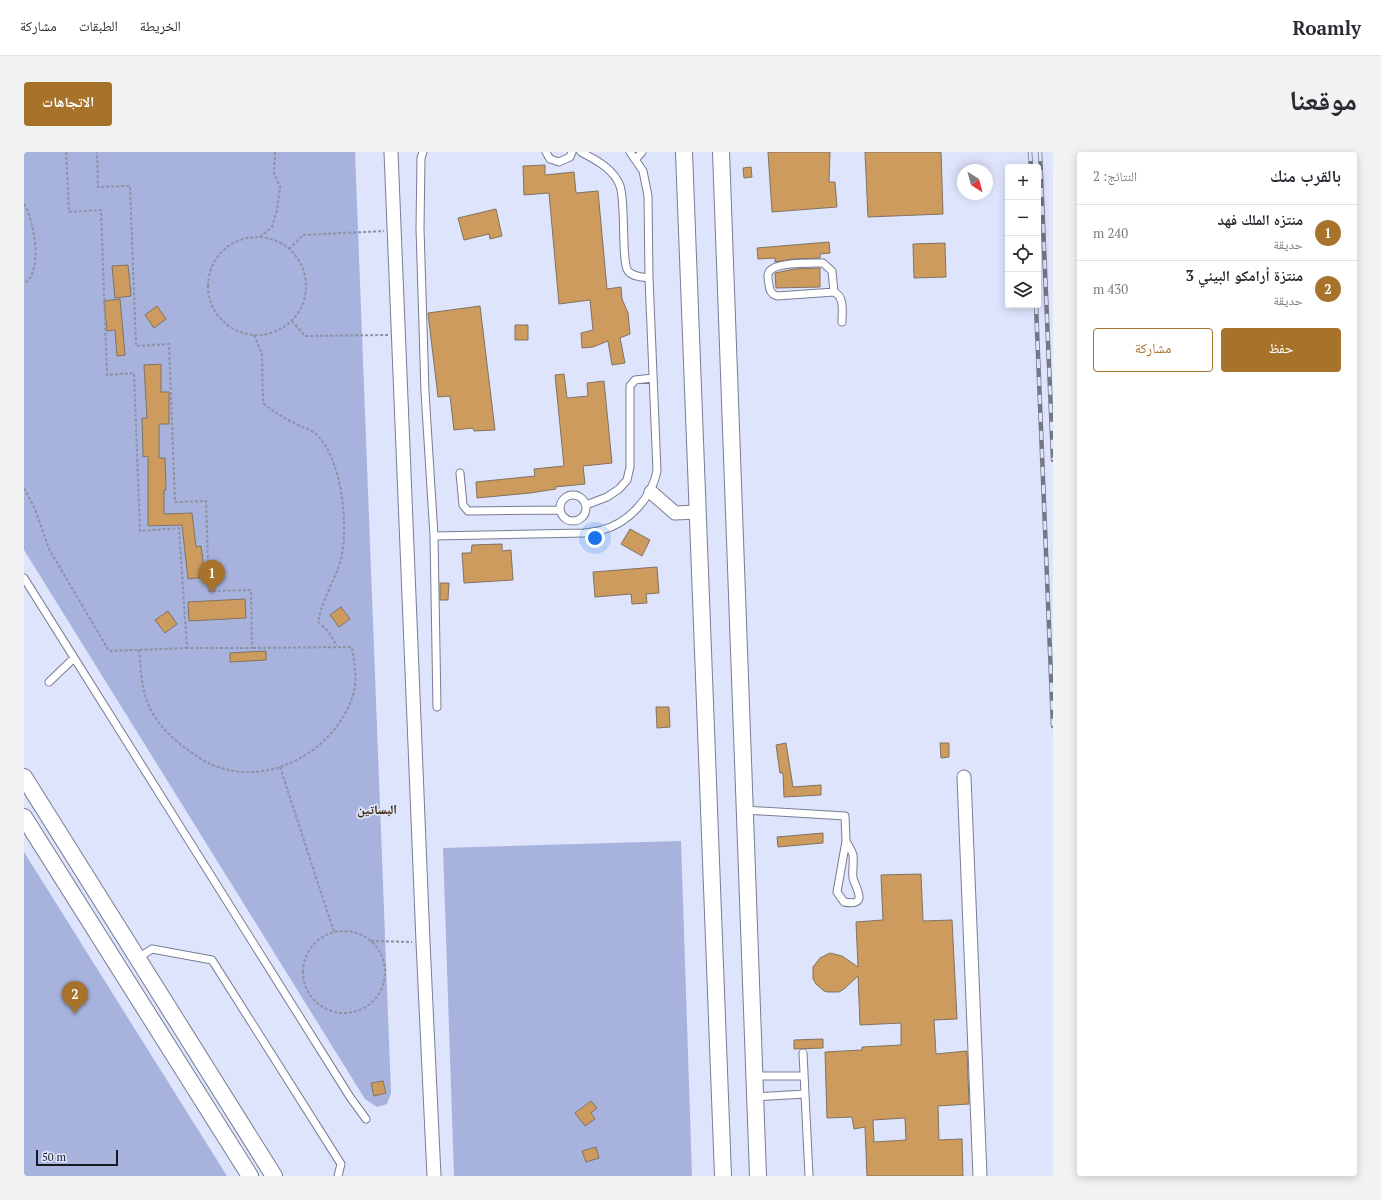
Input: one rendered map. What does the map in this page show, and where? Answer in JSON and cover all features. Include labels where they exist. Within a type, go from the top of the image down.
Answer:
[{"type":"street","points":[[391,152],[434,1176]]},
{"type":"street","points":[[684,152],[724,1176]]},
{"type":"street","points":[[721,152],[758,1176]]},
{"type":"street","points":[[650,492],[675,513],[698,512]]},
{"type":"street","points":[[24,777],[274,1176]]},
{"type":"street","points":[[964,777],[980,1176]]},
{"type":"street","points":[[24,817],[250,1176]]},
{"type":"street","points":[[120,969],[138,958]]},
{"type":"lane","points":[[423,152],[420,158],[421,243],[425,392],[434,536],[437,707]]},
{"type":"lane","points":[[546,152],[550,159],[559,162],[570,157],[572,152]]},
{"type":"lane","points":[[581,152],[604,165],[617,180],[622,195],[626,266],[628,272],[648,278]]},
{"type":"lane","points":[[434,536],[584,533],[603,530],[622,520],[637,508],[650,492],[657,471],[648,278],[648,196],[643,171],[630,152]]},
{"type":"lane","points":[[636,159],[642,152]]},
{"type":"lane","points":[[834,292],[832,271],[823,263],[778,265],[771,269],[768,273],[769,288],[773,295],[834,292],[839,294],[842,299],[842,322]]},
{"type":"lane","points":[[586,505],[608,497],[619,489],[627,480],[630,467],[630,386],[635,380],[653,378]]},
{"type":"lane","points":[[460,473],[463,505],[468,511],[560,510]]},
{"type":"lane","points":[[568,495],[579,496],[586,505],[583,516],[572,521],[562,516],[560,510],[560,504],[568,495]]},
{"type":"lane","points":[[24,578],[350,1097],[366,1119]]},
{"type":"lane","points":[[49,682],[74,658]]},
{"type":"lane","points":[[745,810],[845,816],[846,841],[837,892],[839,898],[844,902],[850,903],[855,902],[860,893],[854,880],[853,854],[846,841]]},
{"type":"lane","points":[[138,958],[152,949],[212,960],[341,1164],[338,1176]]},
{"type":"lane","points":[[803,1053],[809,1176]]},
{"type":"lane","points":[[755,1076],[804,1076]]},
{"type":"lane","points":[[756,1097],[805,1094]]},
{"type":"path","points":[[66,152],[69,212],[101,210],[107,375],[134,374],[140,531],[179,528],[186,648]]},
{"type":"path","points":[[97,152],[98,187],[130,186],[136,346],[169,344],[175,502],[206,501],[209,592],[251,590],[252,648]]},
{"type":"path","points":[[260,237],[272,227],[276,210],[280,186],[274,174],[275,152]]},
{"type":"path","points":[[24,204],[31,223],[36,257],[34,273],[30,280],[24,283]]},
{"type":"path","points":[[289,249],[303,235],[395,231]]},
{"type":"path","points":[[260,237],[275,241],[289,249],[299,261],[305,276],[306,292],[302,307],[292,321],[279,330],[263,335],[254,335],[246,334],[231,328],[219,318],[211,303],[208,287],[210,271],[218,257],[230,246],[244,239],[260,237]]},
{"type":"path","points":[[292,321],[305,336],[399,335]]},
{"type":"path","points":[[254,335],[262,354],[264,403],[274,413],[315,433],[325,445],[338,480],[343,503],[344,526],[341,557],[334,580],[321,606],[318,622],[328,631],[337,646]]},
{"type":"path","points":[[24,488],[35,509],[49,549],[109,650],[352,647],[356,677],[353,694],[344,715],[322,744],[307,755],[280,767],[253,771],[238,771],[218,767],[198,758],[174,740],[162,726],[149,706],[142,682],[139,650]]},
{"type":"path","points":[[280,767],[334,932]]},
{"type":"path","points":[[347,931],[360,934],[371,940],[379,950],[384,962],[385,975],[379,994],[366,1008],[354,1013],[341,1014],[328,1011],[317,1004],[308,995],[303,982],[302,970],[305,957],[312,946],[322,937],[334,932],[347,931]]},
{"type":"path","points":[[371,940],[423,942]]},
{"type":"shaded area","points":[[24,152],[355,152],[391,1093],[387,1104],[377,1107],[365,1099],[24,550]]},
{"type":"shaded area","points":[[681,841],[692,1176],[454,1176],[443,848]]},
{"type":"shaded area","points":[[24,852],[227,1176],[24,1176]]},
{"type":"building","points":[[768,152],[830,152],[829,182],[835,182],[837,207],[772,212]]},
{"type":"building","points":[[865,152],[941,152],[943,214],[868,217]]},
{"type":"building","points":[[545,165],[545,175],[574,172],[576,193],[598,191],[607,289],[621,287],[622,299],[628,313],[630,334],[620,338],[625,363],[612,365],[608,341],[593,347],[582,348],[581,333],[593,330],[590,300],[559,304],[549,193],[524,195],[523,166]]},
{"type":"building","points":[[751,167],[752,177],[744,178],[743,168]]},
{"type":"building","points":[[496,209],[502,236],[490,239],[489,234],[464,240],[458,218]]},
{"type":"building","points":[[829,242],[830,253],[820,254],[820,258],[793,259],[775,262],[775,258],[758,259],[757,248]]},
{"type":"building","points":[[945,243],[946,277],[914,278],[913,244]]},
{"type":"building","points":[[128,265],[131,296],[115,298],[112,266]]},
{"type":"building","points":[[820,268],[820,287],[776,288],[775,273],[794,269]]},
{"type":"building","points":[[120,299],[125,355],[117,356],[115,330],[107,331],[104,301]]},
{"type":"building","points":[[157,306],[166,319],[154,328],[145,315]]},
{"type":"building","points":[[480,306],[495,430],[474,431],[473,428],[454,430],[450,396],[438,397],[428,313]]},
{"type":"building","points":[[515,325],[528,325],[528,340],[515,340]]},
{"type":"building","points":[[161,364],[161,392],[169,392],[169,424],[159,424],[159,458],[165,458],[166,490],[164,490],[164,514],[192,513],[196,547],[201,546],[205,577],[188,579],[182,525],[148,526],[148,456],[143,457],[142,418],[147,418],[144,365]]},
{"type":"building","points":[[564,374],[567,398],[588,396],[587,383],[604,381],[612,463],[583,466],[585,484],[555,487],[556,489],[530,493],[477,498],[476,482],[535,476],[534,469],[564,466],[555,375]]},
{"type":"building","points":[[630,529],[650,540],[642,556],[621,544]]},
{"type":"building","points":[[502,544],[502,551],[511,550],[513,580],[464,583],[462,553],[471,553],[472,545]]},
{"type":"building","points":[[657,567],[659,593],[646,594],[647,603],[632,604],[631,594],[595,597],[593,572]]},
{"type":"building","points":[[440,583],[449,583],[448,600],[440,600]]},
{"type":"building","points":[[245,599],[246,618],[189,621],[188,602]]},
{"type":"building","points":[[341,607],[350,619],[339,627],[330,615]]},
{"type":"building","points":[[168,611],[177,624],[165,633],[155,620]]},
{"type":"building","points":[[266,651],[266,660],[230,662],[230,653]]},
{"type":"building","points":[[656,707],[669,707],[670,727],[657,728]]},
{"type":"building","points":[[786,743],[793,787],[821,785],[821,795],[784,797],[783,773],[780,773],[776,745]]},
{"type":"building","points":[[940,743],[949,743],[949,757],[941,758]]},
{"type":"building","points":[[823,833],[823,843],[778,847],[777,837]]},
{"type":"building","points":[[921,874],[923,921],[952,920],[957,1019],[934,1020],[936,1054],[967,1051],[969,1104],[938,1106],[939,1140],[962,1139],[963,1176],[867,1176],[865,1127],[854,1129],[852,1117],[827,1118],[825,1052],[862,1050],[862,1047],[901,1045],[901,1023],[860,1025],[858,976],[839,992],[824,991],[813,979],[813,967],[820,958],[830,953],[842,956],[858,967],[856,922],[883,920],[881,875]],"holes":[[[905,1118],[906,1140],[874,1142],[873,1120]]]},
{"type":"building","points":[[823,1039],[823,1048],[794,1049],[794,1040]]},
{"type":"building","points":[[383,1081],[386,1093],[374,1096],[371,1083]]},
{"type":"building","points":[[591,1101],[597,1108],[591,1113],[595,1119],[585,1126],[575,1113]]},
{"type":"building","points":[[596,1147],[599,1158],[586,1162],[582,1151]]},
{"type":"railway","points":[[1030,152],[1031,164]]},
{"type":"railway","points":[[1040,152],[1053,460]]},
{"type":"railway","points":[[1036,308],[1053,726]]},
{"type":"place","name":"منتزه الملك فهد","points":[[212,593]]},
{"type":"place","name":"منتزة أرامكو البيئي 3","points":[[75,1014]]},
{"type":"district","name":"البساتين","points":[[377,809]]}]
